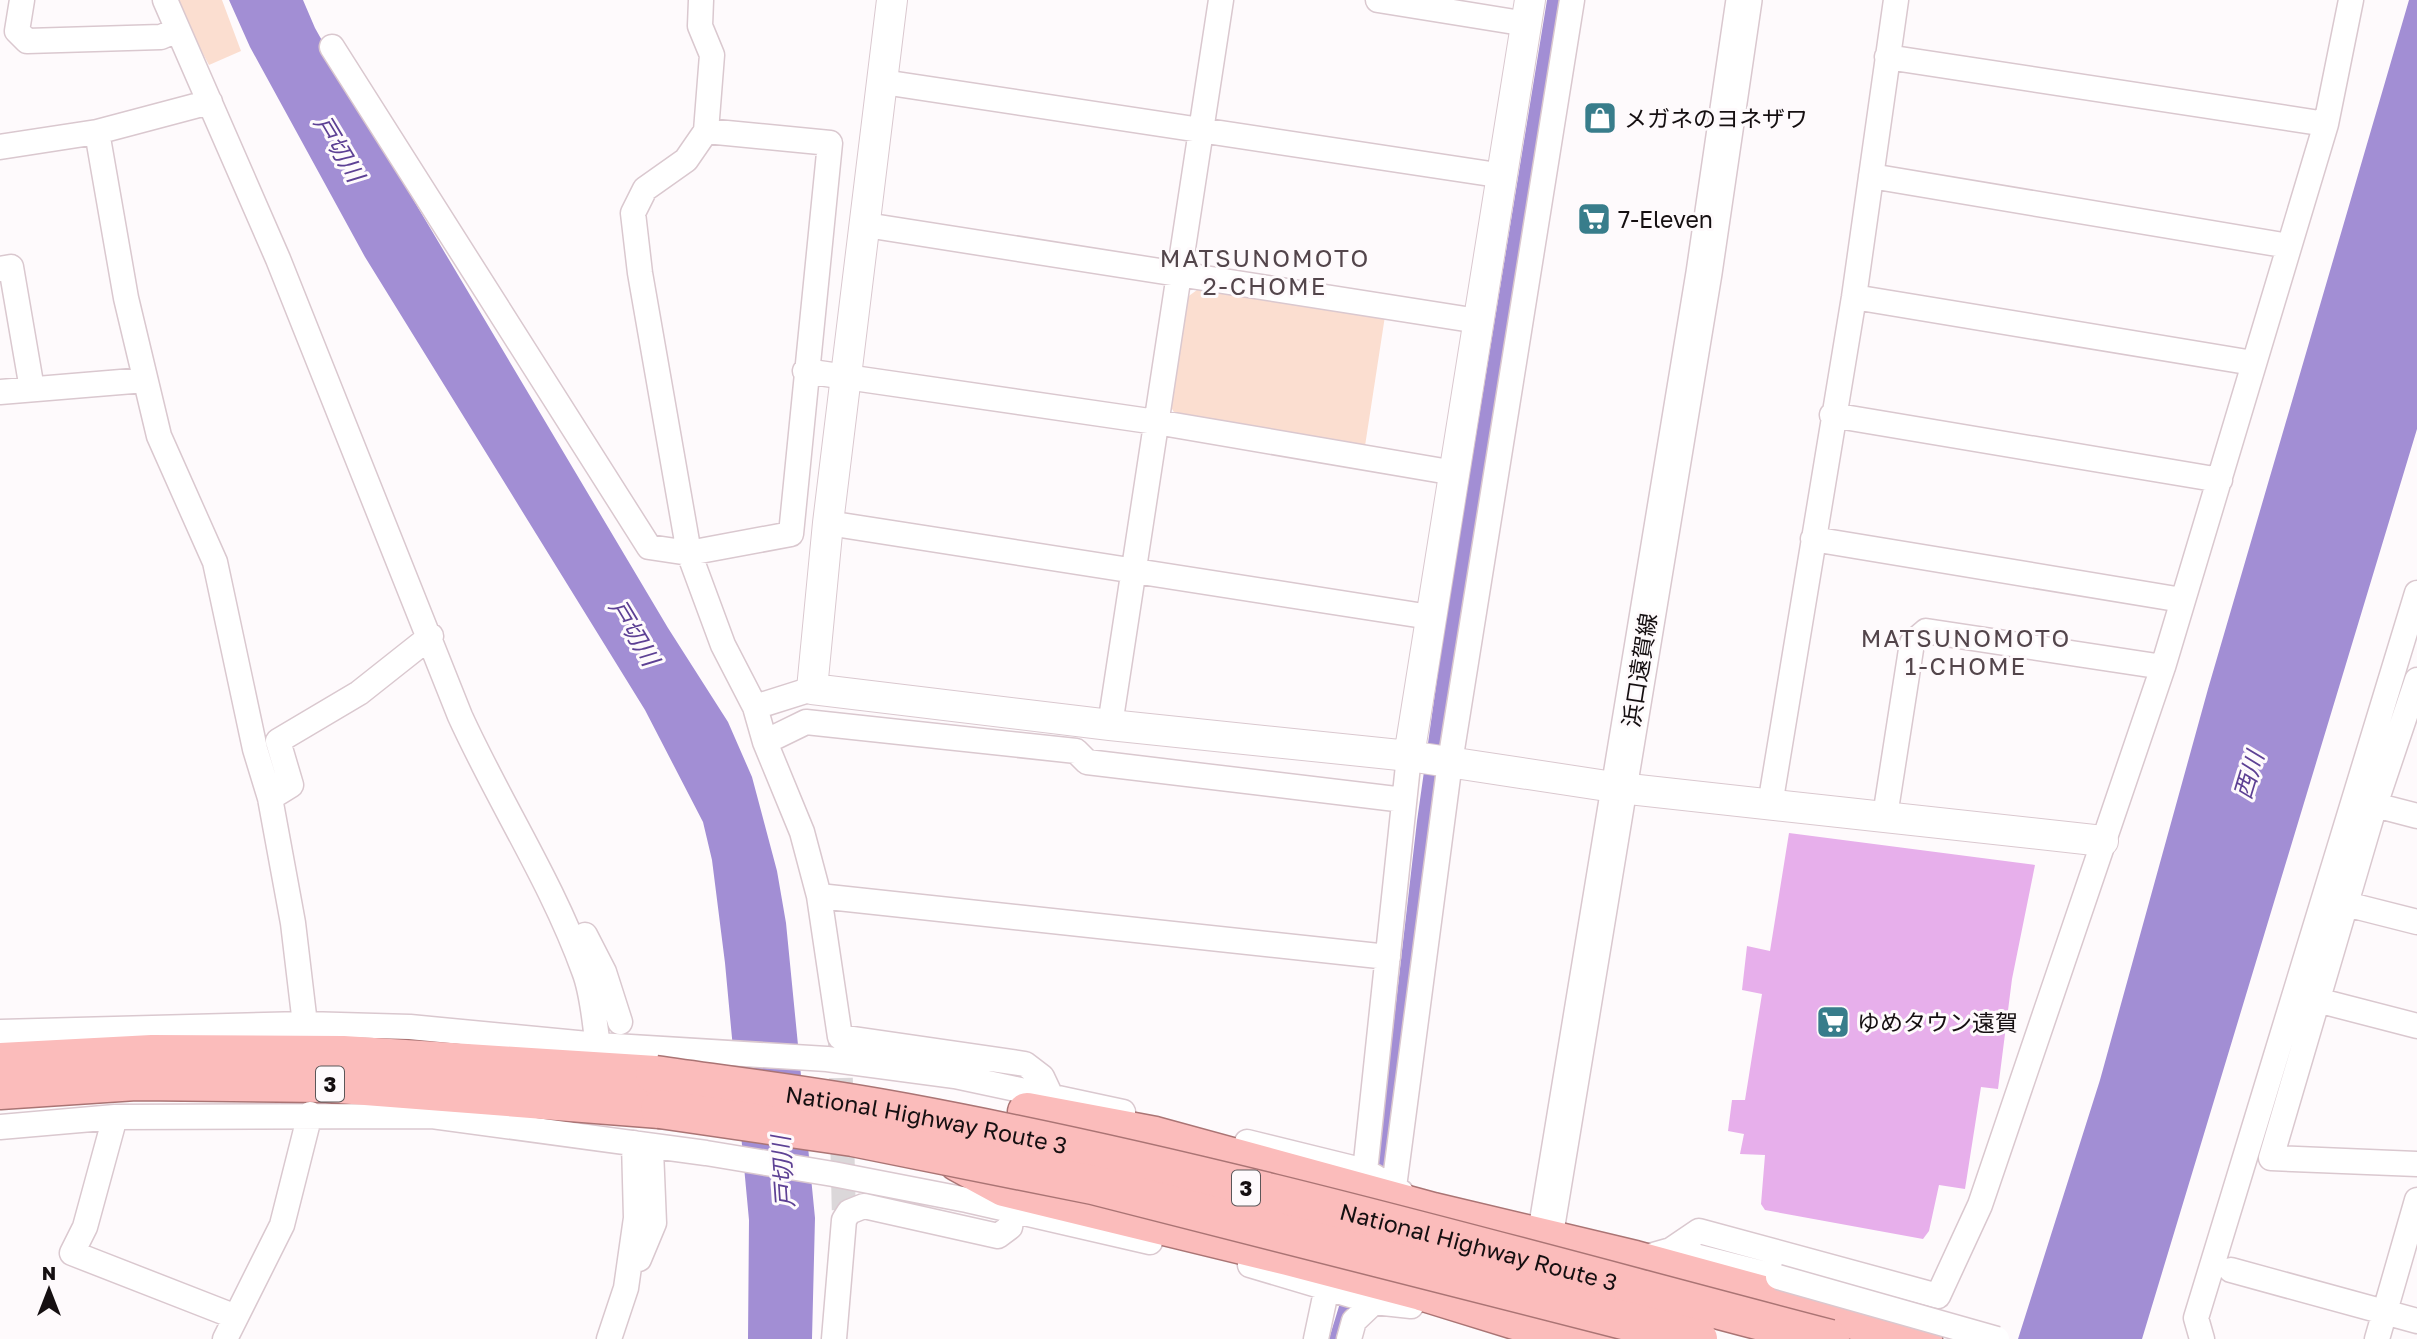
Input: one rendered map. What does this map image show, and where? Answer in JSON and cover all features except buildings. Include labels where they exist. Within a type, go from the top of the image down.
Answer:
[{"type":"highway","name":"National Highway Route 3","points":[[0,1062],[152,1054],[342,1055],[669,1078],[905,1112],[1307,1201],[1830,1339]]},
{"type":"highway","points":[[669,1078],[849,1086],[1039,1103],[1433,1212],[1635,1260],[1923,1339]]},
{"type":"highway","name":"National Highway Route 3","points":[[0,1090],[136,1081],[327,1083],[669,1078],[853,1137],[1174,1204],[1698,1339]]},
{"type":"highway","points":[[947,1156],[1009,1199],[1421,1291],[1526,1331],[1609,1339]]},
{"type":"main road","name":"浜口遠賀線","points":[[1526,1331],[1546,1237],[1620,788],[1704,273],[1744,0]]},
{"type":"street","points":[[22,0],[17,32],[27,41],[161,37],[177,30]]},
{"type":"street","points":[[165,0],[278,259],[481,762],[537,867],[585,972],[598,1045]]},
{"type":"street","points":[[701,0],[700,26],[712,55],[706,131],[685,160],[645,189],[633,213],[689,553],[723,645],[755,707],[765,742],[802,832],[819,896],[840,1037],[1025,1064],[1042,1077],[1039,1103]]},
{"type":"street","points":[[813,689],[828,523],[892,0]]},
{"type":"street","points":[[1110,725],[1177,272],[1221,0]]},
{"type":"street","points":[[1365,1171],[1409,756],[1529,12],[1378,0]]},
{"type":"street","points":[[1394,1188],[1450,762],[1572,0]]},
{"type":"street","points":[[1770,805],[1832,415],[1854,298],[1896,0]]},
{"type":"street","points":[[1635,1260],[1671,1250],[1699,1231],[1938,1296],[1980,1205],[2163,667],[2326,124],[2351,0]]},
{"type":"street","points":[[332,47],[649,547],[689,553],[791,534],[805,371],[830,143],[706,131]]},
{"type":"street","points":[[1888,57],[2326,124]]},
{"type":"street","points":[[883,82],[1504,176]]},
{"type":"street","points":[[0,147],[97,132],[210,102]]},
{"type":"street","points":[[97,132],[114,235],[159,436],[215,562],[255,749],[270,799],[293,923],[305,1024]]},
{"type":"street","points":[[1871,176],[2289,246]]},
{"type":"street","points":[[866,225],[1478,321]]},
{"type":"street","points":[[0,269],[11,267],[32,389]]},
{"type":"street","points":[[1854,298],[2253,363]]},
{"type":"street","points":[[805,371],[1156,422],[1455,473]]},
{"type":"street","points":[[0,392],[145,380]]},
{"type":"street","points":[[1832,415],[2220,480]]},
{"type":"street","points":[[828,523],[1430,617]]},
{"type":"street","points":[[1813,539],[2182,600]]},
{"type":"street","points":[[2202,1339],[2196,1318],[2417,593]]},
{"type":"street","points":[[1885,816],[1912,643],[1926,631],[2163,667]]},
{"type":"street","points":[[270,799],[291,785],[278,741],[359,693],[431,636]]},
{"type":"street","points":[[2417,682],[2375,805],[2271,1158],[2417,1164]]},
{"type":"street","points":[[755,707],[813,689],[1110,725],[1409,756],[1620,788],[2103,841]]},
{"type":"street","points":[[765,742],[806,722],[1076,751],[1087,762],[1404,800]]},
{"type":"street","points":[[2375,805],[2417,816]]},
{"type":"street","points":[[537,867],[564,895],[604,972],[620,1022]]},
{"type":"street","points":[[819,896],[1388,957]]},
{"type":"street","points":[[2346,904],[2417,922]]},
{"type":"street","points":[[2317,1000],[2417,1026]]},
{"type":"street","points":[[0,1032],[305,1024],[410,1027],[598,1045],[669,1078],[827,1059],[955,1076],[1039,1103],[1365,1171],[1433,1212]]},
{"type":"street","points":[[116,1117],[85,1227],[72,1252],[230,1328],[282,1225],[310,1114]]},
{"type":"street","points":[[0,1126],[116,1117],[310,1114],[432,1116],[642,1147],[706,1153],[1009,1199],[1374,1302],[1411,1306],[1421,1291]]},
{"type":"street","points":[[608,1339],[626,1289],[642,1147]]},
{"type":"street","points":[[834,1339],[844,1220],[849,1212],[864,1206],[998,1236],[1010,1227],[1009,1199]]},
{"type":"street","points":[[2377,1339],[2417,1200]]},
{"type":"street","points":[[1671,1250],[1778,1277],[1997,1339]]},
{"type":"street","points":[[2231,1270],[2417,1321]]},
{"type":"street","points":[[1315,1339],[1328,1287]]},
{"type":"street","points":[[1349,1339],[1354,1321],[1374,1302]]},
{"type":"shaded area","points":[[174,0],[222,0],[241,51],[209,65]]},
{"type":"shaded area","points":[[1197,290],[1385,316],[1365,446],[1175,414],[1168,402],[1182,301]]},
{"type":"water","name":"戸切川","points":[[229,0],[303,0],[315,28],[379,142],[668,628],[728,722],[752,777],[777,871],[786,923],[815,1218],[812,1339],[748,1339],[749,1220],[725,963],[712,860],[703,822],[645,710],[365,257],[250,47]]},
{"type":"water","points":[[1547,0],[1566,0],[1393,1167],[1342,1339],[1329,1339],[1362,1231],[1381,1133],[1417,821],[1442,644]]},
{"type":"water","name":"西川","points":[[2409,0],[2417,0],[2417,429],[2142,1339],[2018,1339],[2100,1080],[2208,689]]},
{"type":"tunnel","points":[[840,1042],[844,1220]]},
{"type":"place","name":"メガネのヨネザワ","points":[[1600,118]]},
{"type":"place","name":"7-Eleven","points":[[1594,219]]},
{"type":"place","name":"ゆめタウン遠賀","points":[[1833,1022]]},
{"type":"district","name":"MATSUNOMOTO 2-CHOME","points":[[1265,271]]},
{"type":"district","name":"MATSUNOMOTO 1-CHOME","points":[[1966,651]]}]
